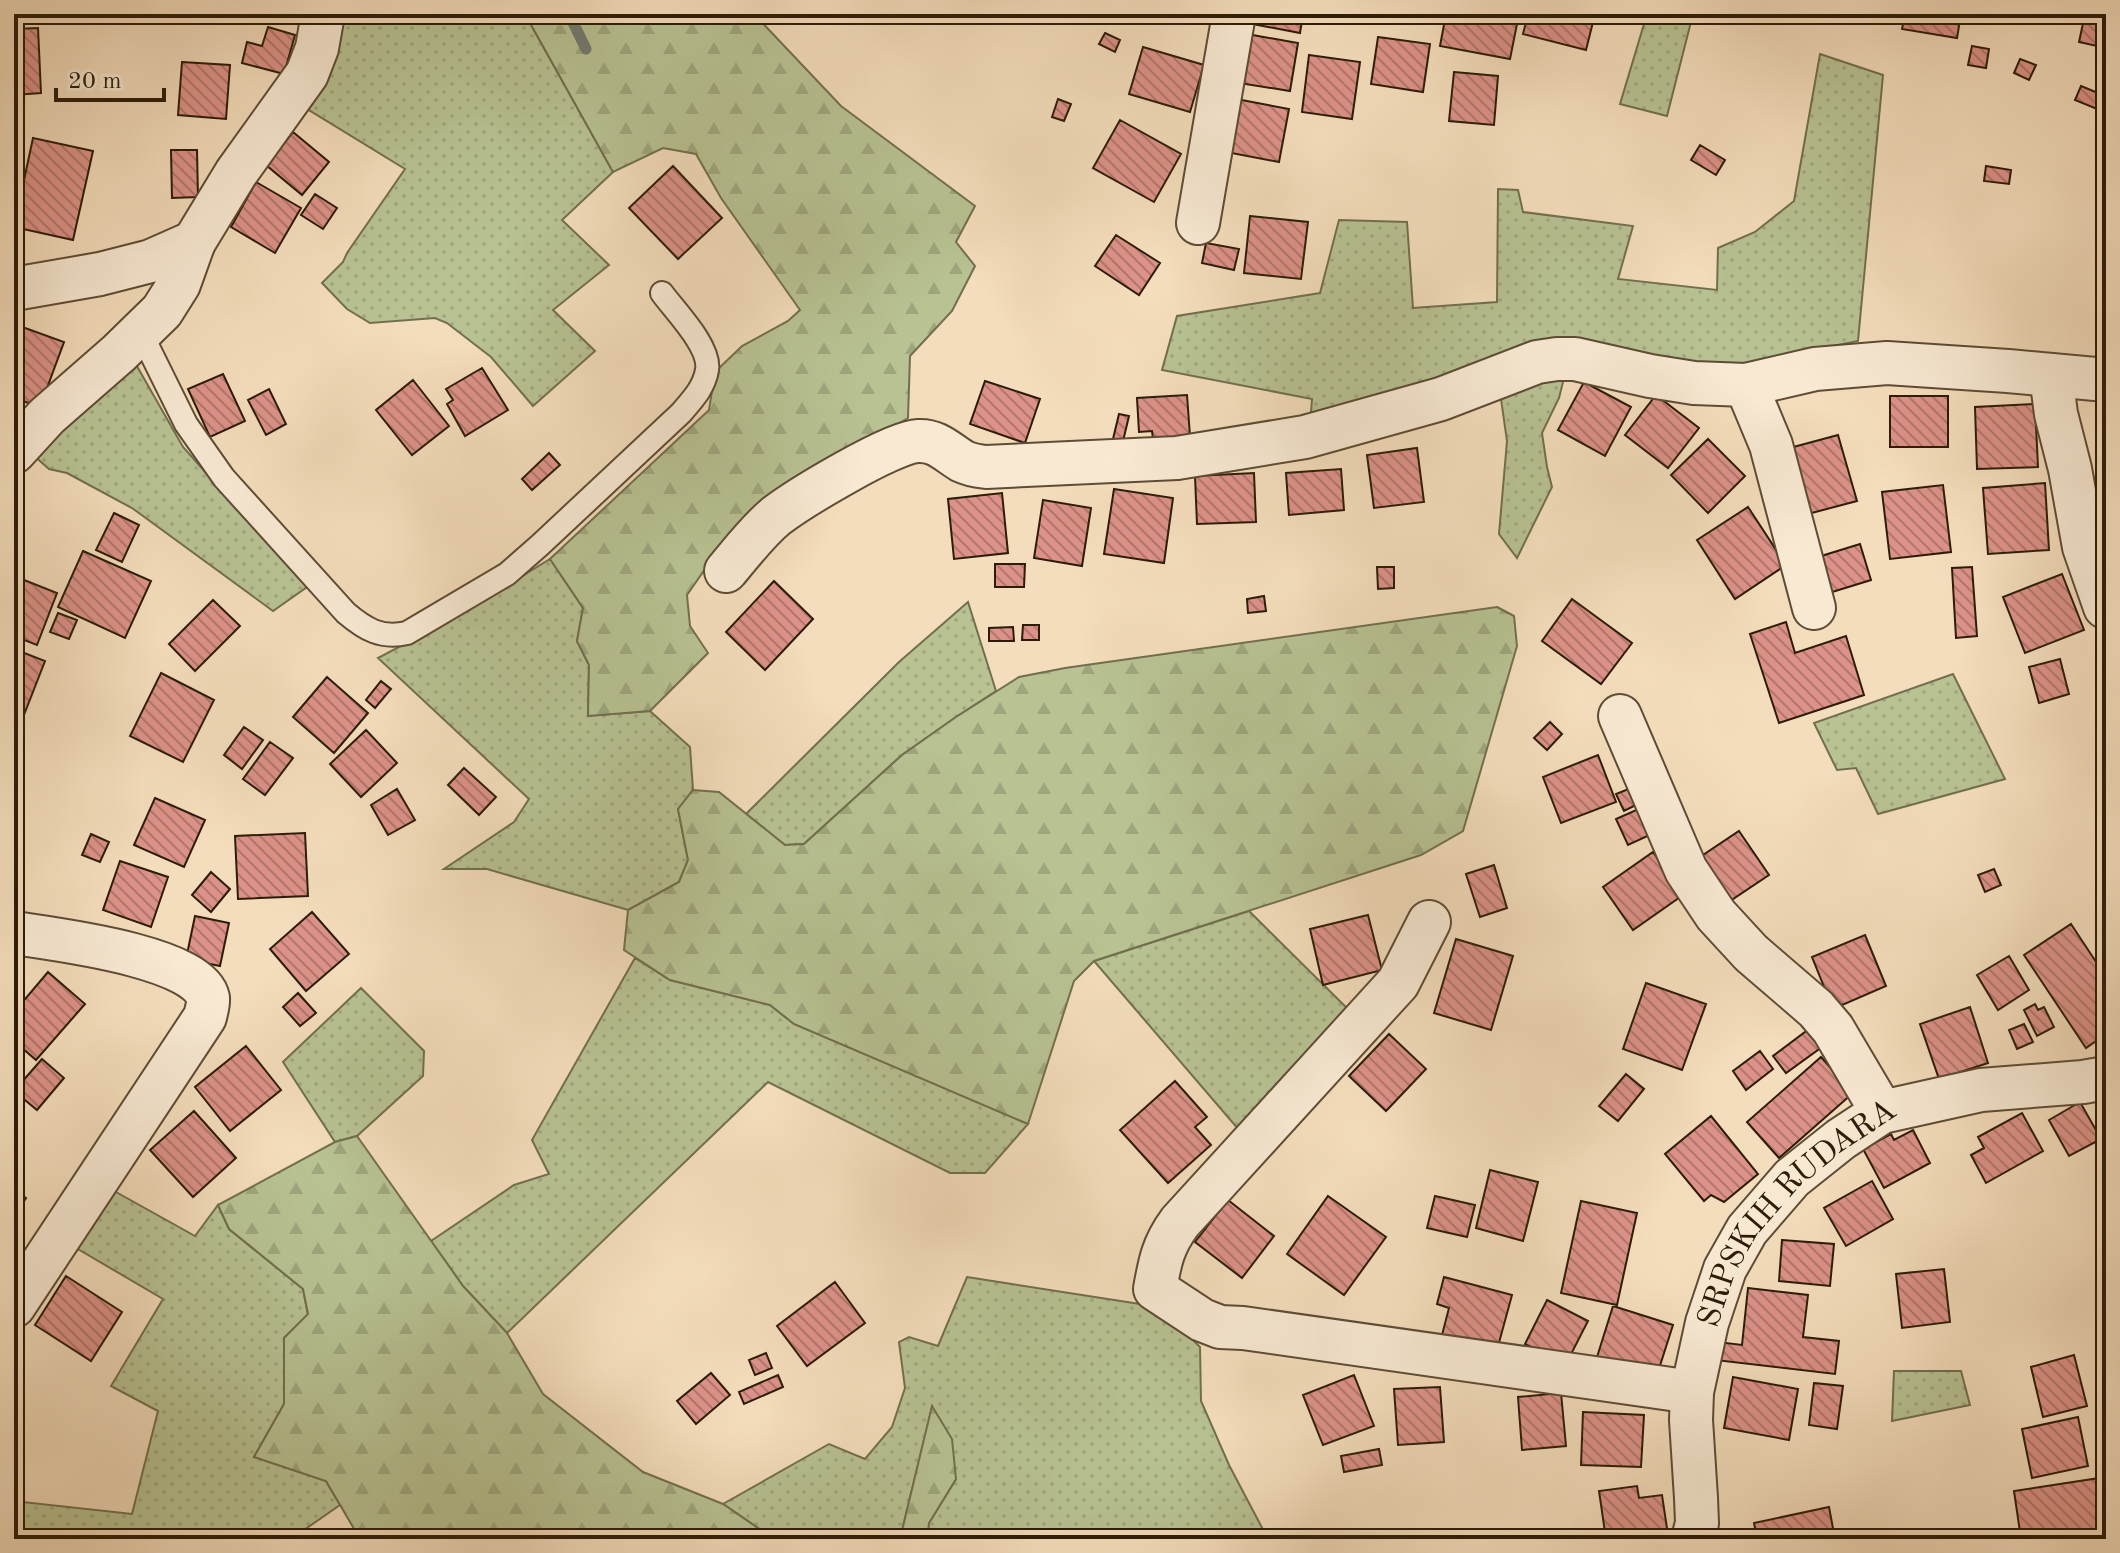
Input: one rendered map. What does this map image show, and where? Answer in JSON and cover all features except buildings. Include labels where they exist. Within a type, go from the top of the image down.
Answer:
[{"type":"street","points":[[14,452],[47,416],[162,311],[179,284],[194,242],[236,173],[307,74],[317,48],[323,14]]},
{"type":"street","points":[[1198,223],[1234,14]]},
{"type":"street","points":[[14,289],[126,268],[194,242]]},
{"type":"street","points":[[726,571],[776,516],[868,461],[917,441],[932,442],[973,466],[986,467],[1177,458],[1305,437],[1441,399],[1537,362],[1557,359],[1575,359],[1694,383],[1746,385],[1815,369],[1887,363],[2106,380]]},
{"type":"street","points":[[2051,375],[2056,414],[2084,547],[2105,607]]},
{"type":"street","points":[[1746,385],[1771,445],[1814,608]]},
{"type":"street","points":[[1620,716],[1686,870],[1716,915],[1751,953],[1816,1009],[1833,1029],[1882,1112]]},
{"type":"street","points":[[1429,922],[1398,983],[1180,1222],[1168,1239],[1160,1259],[1155,1289],[1202,1320],[1220,1327],[1692,1392]]},
{"type":"street","points":[[14,933],[160,962],[189,974],[208,999],[205,1017],[14,1306]]},
{"type":"street","name":"SRPSKIH RUDARA","points":[[1693,1539],[1697,1523],[1692,1392],[1707,1323],[1725,1269],[1747,1230],[1792,1178],[1841,1139],[1882,1112],[1981,1090],[2106,1078]]},
{"type":"lane","points":[[141,333],[186,424],[224,478],[346,613],[362,627],[393,637],[407,633],[507,574],[681,413],[699,391],[708,367],[700,342],[662,293]]},
{"type":"green space","points":[[342,14],[525,14],[613,172],[562,220],[609,265],[553,310],[595,351],[533,406],[491,357],[447,323],[435,318],[370,323],[347,309],[322,283],[343,262],[405,169],[304,107]]},
{"type":"green space","points":[[525,14],[754,14],[841,106],[975,206],[956,242],[975,266],[952,311],[910,356],[908,418],[794,487],[710,562],[687,595],[690,626],[708,653],[650,711],[588,716],[589,665],[577,641],[583,608],[550,559],[709,410],[715,372],[742,346],[788,321],[800,310],[721,198],[696,154],[663,148],[613,172]]},
{"type":"green space","points":[[1647,14],[1693,14],[1667,116],[1620,104]]},
{"type":"green space","points":[[1820,54],[1883,75],[1858,341],[1740,365],[1687,365],[1625,357],[1310,425],[1312,399],[1162,370],[1177,316],[1320,293],[1339,220],[1407,222],[1413,308],[1497,302],[1498,189],[1518,190],[1523,212],[1633,226],[1618,279],[1717,290],[1718,248],[1755,232],[1794,201]]},
{"type":"green space","points":[[134,361],[183,447],[307,587],[273,611],[132,508],[67,473],[49,469],[32,454]]},
{"type":"green space","points":[[1564,378],[1559,398],[1542,433],[1552,487],[1517,558],[1499,534],[1507,441],[1501,399],[1522,384]]},
{"type":"green space","points":[[550,559],[583,608],[577,641],[589,665],[588,716],[650,711],[690,747],[693,790],[678,809],[688,860],[679,882],[628,910],[487,869],[444,869],[514,822],[529,799],[378,658],[452,619]]},
{"type":"green space","points":[[968,602],[996,691],[902,755],[804,844],[785,845],[746,814],[899,662]]},
{"type":"green space","points":[[1497,607],[1514,616],[1517,646],[1463,831],[1421,855],[1094,961],[1074,981],[1028,1124],[794,1024],[770,1005],[670,980],[624,950],[628,910],[679,882],[688,860],[678,809],[693,790],[719,792],[785,845],[804,844],[902,755],[1019,677]]},
{"type":"green space","points":[[1953,674],[2005,779],[1878,814],[1856,768],[1837,770],[1814,723]]},
{"type":"green space","points":[[1249,911],[1356,1017],[1245,1137],[1094,961]]},
{"type":"green space","points":[[635,958],[670,980],[770,1005],[794,1024],[1028,1124],[985,1173],[950,1173],[768,1082],[507,1333],[463,1286],[431,1241],[514,1185],[549,1174],[532,1140]]},
{"type":"green space","points":[[361,988],[424,1051],[423,1076],[357,1136],[335,1142],[283,1062]]},
{"type":"green space","points":[[357,1136],[463,1286],[507,1333],[543,1394],[643,1472],[723,1504],[774,1539],[360,1539],[326,1481],[254,1457],[284,1404],[284,1338],[308,1314],[303,1289],[229,1229],[218,1205],[335,1142]]},
{"type":"green space","points":[[107,1187],[195,1236],[218,1205],[229,1229],[303,1289],[308,1315],[284,1338],[284,1404],[254,1457],[326,1481],[340,1505],[291,1539],[14,1539],[14,1501],[132,1514],[158,1411],[111,1386],[163,1299],[71,1245]]},
{"type":"green space","points":[[967,1277],[1159,1307],[1200,1347],[1201,1401],[1229,1465],[1268,1539],[927,1539],[929,1523],[956,1479],[932,1407],[900,1539],[774,1539],[723,1504],[829,1444],[865,1459],[892,1427],[905,1388],[899,1342],[909,1337],[938,1346]]},
{"type":"green space","points":[[1894,1371],[1961,1371],[1970,1405],[1892,1421]]},
{"type":"green space","points":[[932,1406],[952,1439],[956,1479],[929,1523],[927,1539],[900,1539]]},
{"type":"waterway","points":[[569,14],[586,49]]}]
